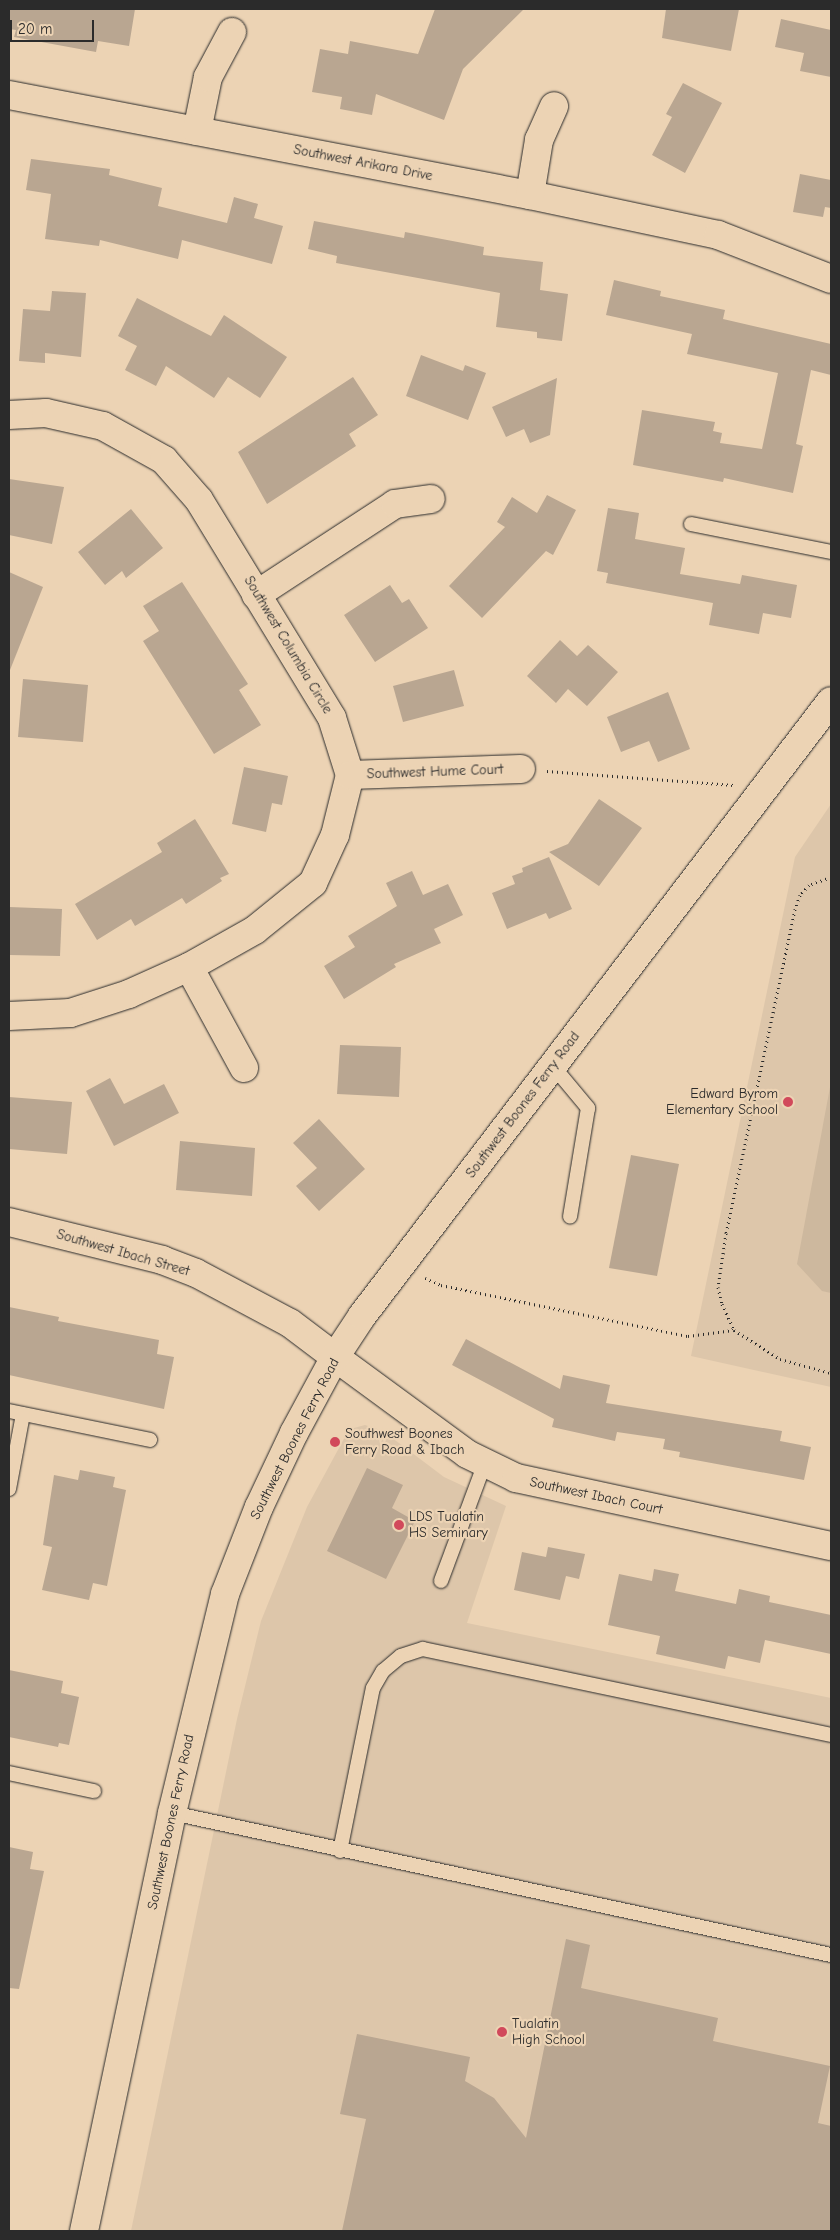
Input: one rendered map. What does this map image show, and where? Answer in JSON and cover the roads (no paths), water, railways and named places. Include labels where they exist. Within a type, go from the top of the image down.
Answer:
[{"type":"street","points":[[197,131],[208,77],[232,32]]},
{"type":"street","name":"Southwest Arikara Drive","points":[[9,95],[530,195],[718,235],[831,279]]},
{"type":"street","points":[[530,195],[539,140],[554,106]]},
{"type":"street","name":"Southwest Columbia Circle","points":[[9,416],[46,413],[103,426],[164,460],[199,500],[332,718],[350,775]]},
{"type":"street","points":[[256,595],[395,504],[431,499]]},
{"type":"street","name":"Southwest Boones Ferry Road","points":[[84,2231],[172,1814],[225,1594],[259,1507],[335,1357],[401,1263],[831,702]]},
{"type":"street","name":"Southwest Hume Court","points":[[350,775],[521,769]]},
{"type":"street","points":[[9,1016],[70,1013],[129,994],[189,967],[255,930],[313,883],[335,835],[350,775]]},
{"type":"street","points":[[189,967],[244,1068]]},
{"type":"street","name":"Southwest Ibach Street","points":[[9,1222],[154,1258],[196,1273],[290,1323],[335,1357]]},
{"type":"street","name":"Southwest Ibach Court","points":[[335,1357],[485,1463],[540,1485],[831,1546]]},
{"type":"lane","points":[[691,524],[831,552]]},
{"type":"lane","points":[[553,1066],[588,1108],[570,1217]]},
{"type":"lane","points":[[9,1411],[150,1440]]},
{"type":"lane","points":[[9,1489],[23,1414]]},
{"type":"lane","points":[[441,1581],[485,1463]]},
{"type":"lane","points":[[340,1851],[373,1688],[383,1671],[401,1656],[423,1649],[831,1735]]},
{"type":"lane","points":[[9,1772],[94,1791]]},
{"type":"lane","points":[[172,1814],[831,1955]]},
{"type":"place","name":"Edward Byrom Elementary School","points":[[788,1102]]},
{"type":"place","name":"Southwest Boones Ferry Road & Ibach","points":[[335,1442]]},
{"type":"place","name":"LDS Tualatin HS Seminary","points":[[399,1525]]},
{"type":"place","name":"Tualatin High School","points":[[502,2032]]}]
